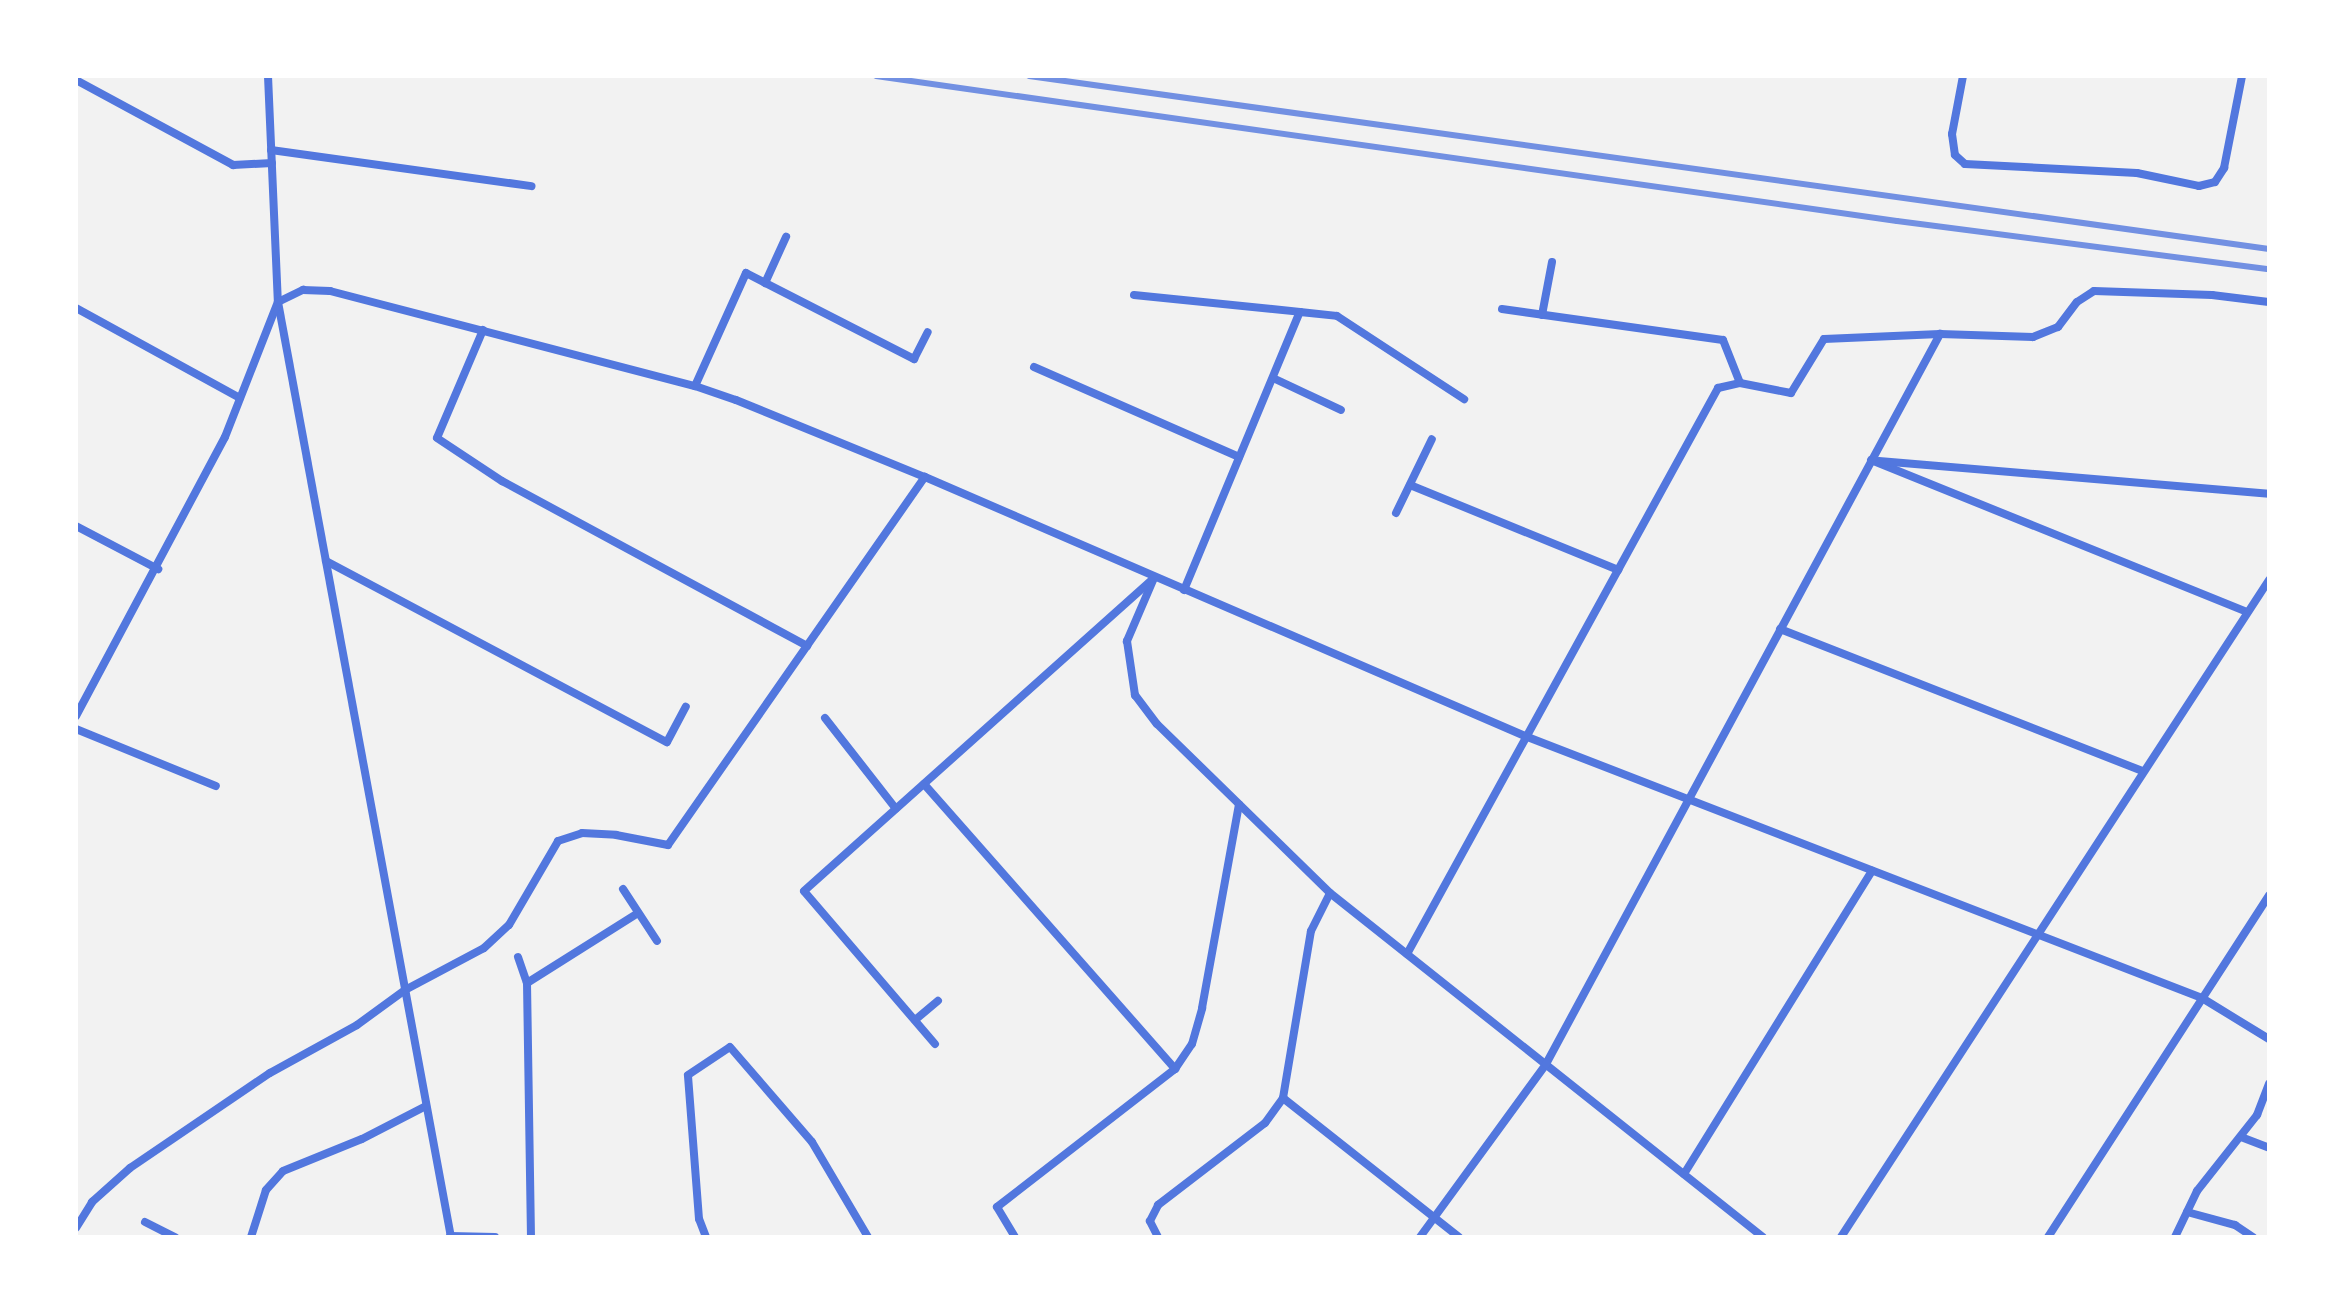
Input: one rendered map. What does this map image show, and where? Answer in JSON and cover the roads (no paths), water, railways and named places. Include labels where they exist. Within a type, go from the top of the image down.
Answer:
[{"type":"street","points":[[268,76],[278,302],[450,1236],[495,1237]]},
{"type":"street","points":[[1963,76],[1952,134],[1955,155],[1965,164],[2137,173],[2199,186],[2215,182],[2224,168],[2242,76]]},
{"type":"street","points":[[76,80],[233,165],[272,163]]},
{"type":"street","points":[[271,150],[532,186]]},
{"type":"street","points":[[765,283],[786,237]]},
{"type":"street","points":[[1542,315],[1552,262]]},
{"type":"street","points":[[695,386],[746,273],[914,359],[928,332]]},
{"type":"street","points":[[76,716],[158,569],[225,437],[278,302],[303,290],[330,291],[695,386],[925,477],[1525,736],[2202,998],[2269,1039]]},
{"type":"street","points":[[1407,954],[1718,388],[1740,383],[1791,393],[1824,339],[1940,334],[2033,337],[2058,327],[2077,302],[2094,291],[2212,295],[2269,302]]},
{"type":"street","points":[[1134,295],[1337,316],[1464,399]]},
{"type":"street","points":[[76,308],[240,398]]},
{"type":"street","points":[[1502,309],[1723,340],[1740,383]]},
{"type":"street","points":[[1184,590],[1300,312]]},
{"type":"street","points":[[483,330],[437,438],[502,481],[807,646]]},
{"type":"street","points":[[1420,1237],[1546,1064],[1940,334]]},
{"type":"street","points":[[1034,367],[1239,457]]},
{"type":"street","points":[[1273,378],[1341,410]]},
{"type":"street","points":[[1396,513],[1432,439]]},
{"type":"street","points":[[1871,460],[2269,494]]},
{"type":"street","points":[[1871,460],[2248,612]]},
{"type":"street","points":[[76,1228],[92,1202],[130,1168],[270,1073],[357,1025],[405,990],[484,948],[509,925],[558,841],[582,833],[668,845],[925,477]]},
{"type":"street","points":[[1410,485],[1618,570]]},
{"type":"street","points":[[76,526],[158,569]]},
{"type":"street","points":[[326,561],[667,742],[686,707]]},
{"type":"street","points":[[935,1044],[804,891],[1154,578]]},
{"type":"street","points":[[1154,578],[1127,641],[1135,695],[1157,724],[1330,893],[1763,1237]]},
{"type":"street","points":[[1841,1237],[2269,580]]},
{"type":"street","points":[[1780,629],[2143,771]]},
{"type":"street","points":[[825,718],[896,809]]},
{"type":"street","points":[[76,729],[216,786]]},
{"type":"street","points":[[924,784],[1175,1069]]},
{"type":"street","points":[[1015,1237],[997,1207],[1175,1069],[1192,1044],[1202,1008],[1239,804]]},
{"type":"street","points":[[1684,1174],[1872,871]]},
{"type":"street","points":[[623,889],[657,941]]},
{"type":"street","points":[[1158,1237],[1150,1221],[1158,1205],[1265,1123],[1283,1098],[1311,931],[1330,893]]},
{"type":"street","points":[[2048,1237],[2269,895]]},
{"type":"street","points":[[527,983],[638,913]]},
{"type":"street","points":[[518,957],[527,983],[531,1237]]},
{"type":"street","points":[[915,1020],[938,1001]]},
{"type":"street","points":[[706,1237],[699,1219],[688,1075],[730,1047],[812,1142],[868,1237]]},
{"type":"street","points":[[2175,1237],[2197,1191],[2257,1115],[2269,1083]]},
{"type":"street","points":[[1283,1098],[1459,1237]]},
{"type":"street","points":[[251,1237],[266,1190],[283,1171],[362,1139],[426,1106]]},
{"type":"street","points":[[2241,1137],[2269,1148]]},
{"type":"street","points":[[2187,1212],[2235,1225],[2253,1237]]},
{"type":"street","points":[[145,1222],[175,1237]]},
{"type":"railway","points":[[876,76],[1897,221],[2269,269]]},
{"type":"railway","points":[[1029,76],[2269,249]]}]
